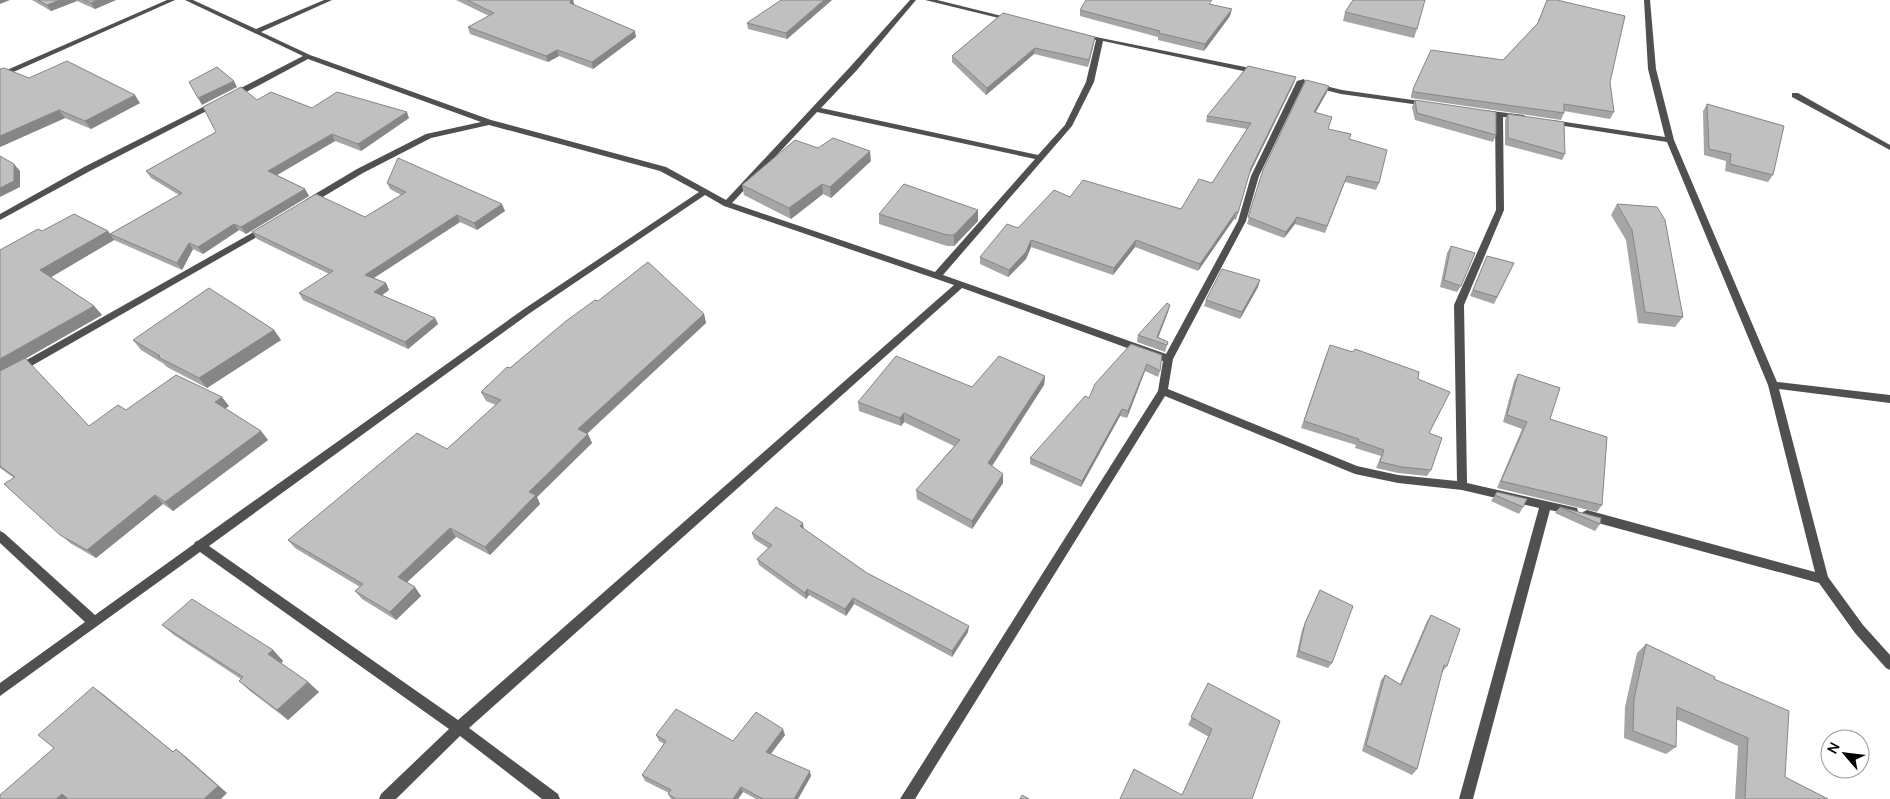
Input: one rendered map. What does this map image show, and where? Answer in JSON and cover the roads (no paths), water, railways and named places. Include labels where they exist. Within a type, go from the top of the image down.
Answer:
[{"type":"street","points":[[0,76],[172,0]]},
{"type":"street","points":[[188,0],[308,56],[488,122],[663,169],[727,204],[961,284],[1168,359]]},
{"type":"street","points":[[257,31],[329,0]]},
{"type":"street","points":[[727,204],[816,109],[913,0]]},
{"type":"street","points":[[928,0],[1024,22]]},
{"type":"street","points":[[1647,0],[1652,69],[1670,140],[1773,385],[1823,579],[1859,628],[1890,664]]},
{"type":"street","points":[[1071,32],[1263,73]]},
{"type":"street","points":[[937,276],[1068,126],[1090,82],[1100,39]]},
{"type":"street","points":[[0,216],[87,169],[308,56]]},
{"type":"street","points":[[907,799],[1163,391],[1168,359],[1242,221],[1255,176],[1297,80],[1341,92],[1440,106]]},
{"type":"street","points":[[1794,95],[1890,148]]},
{"type":"street","points":[[816,109],[1040,158]]},
{"type":"street","points":[[1479,111],[1527,118]]},
{"type":"street","points":[[1462,486],[1459,305],[1500,210],[1499,114]]},
{"type":"street","points":[[1546,121],[1670,140]]},
{"type":"street","points":[[302,206],[360,171],[429,136],[488,122]]},
{"type":"street","points":[[0,690],[93,621],[527,311],[706,192]]},
{"type":"street","points":[[0,380],[278,220]]},
{"type":"street","points":[[386,799],[459,728],[961,284]]},
{"type":"street","points":[[1773,385],[1890,399]]},
{"type":"street","points":[[1163,391],[1355,470],[1398,479],[1462,486],[1546,504],[1823,579]]},
{"type":"street","points":[[1466,799],[1546,504]]},
{"type":"street","points":[[0,536],[93,621]]},
{"type":"street","points":[[199,545],[459,728],[553,799]]}]
